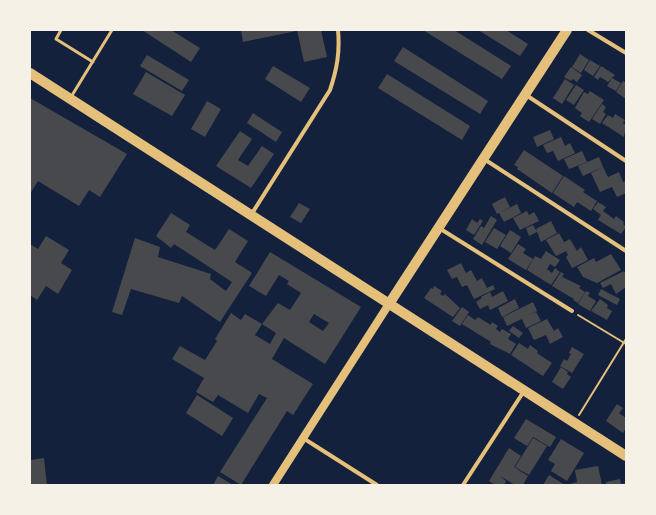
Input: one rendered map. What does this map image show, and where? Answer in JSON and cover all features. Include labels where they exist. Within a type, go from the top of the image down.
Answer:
[{"type":"main road","points":[[273,485],[567,30]]},
{"type":"main road","points":[[30,73],[626,456]]},
{"type":"street","points":[[251,215],[330,90],[338,68],[340,50],[338,30]]},
{"type":"street","points":[[588,30],[626,53]]},
{"type":"street","points":[[525,95],[626,161]]},
{"type":"street","points":[[484,159],[626,251]]},
{"type":"street","points":[[439,228],[572,311]]},
{"type":"street","points":[[463,485],[524,391]]},
{"type":"street","points":[[303,438],[377,485]]},
{"type":"lane","points":[[61,30],[56,39],[93,62]]},
{"type":"lane","points":[[70,98],[112,30]]},
{"type":"path","points":[[572,311],[625,343]]},
{"type":"path","points":[[574,422],[625,343],[626,339]]},
{"type":"building","points":[[142,30],[171,30],[200,48],[191,62]]},
{"type":"building","points":[[241,30],[296,30],[296,31],[243,42]]},
{"type":"building","points":[[297,30],[321,30],[327,57],[304,62]]},
{"type":"building","points":[[423,30],[454,30],[511,66],[502,79]]},
{"type":"building","points":[[478,30],[506,30],[528,44],[520,56]]},
{"type":"building","points":[[403,47],[488,101],[480,114],[394,61]]},
{"type":"building","points":[[580,54],[589,60],[581,73],[572,67]]},
{"type":"building","points":[[147,55],[189,80],[182,91],[140,66]]},
{"type":"building","points":[[590,60],[600,66],[593,76],[584,70]]},
{"type":"building","points":[[273,66],[310,88],[301,102],[265,79]]},
{"type":"building","points":[[601,66],[615,75],[608,82],[600,77],[598,80],[594,77]]},
{"type":"building","points":[[571,67],[582,75],[577,82],[573,79],[571,81],[564,77]]},
{"type":"building","points":[[146,72],[185,95],[172,116],[133,94]]},
{"type":"building","points":[[387,74],[470,126],[462,140],[378,88]]},
{"type":"building","points":[[612,78],[621,83],[616,91],[607,86]]},
{"type":"building","points":[[565,79],[574,85],[562,104],[553,98]]},
{"type":"building","points":[[623,81],[626,83],[626,99],[616,92]]},
{"type":"building","points":[[576,85],[584,90],[574,105],[566,100]]},
{"type":"building","points":[[590,91],[604,100],[589,122],[580,116],[582,113],[575,108],[584,92],[588,94]]},
{"type":"building","points":[[30,98],[127,154],[100,197],[89,190],[79,206],[38,181],[30,194]]},
{"type":"building","points":[[207,101],[221,109],[205,137],[191,129]]},
{"type":"building","points":[[602,104],[606,107],[603,112],[606,114],[600,124],[592,119]]},
{"type":"building","points":[[253,113],[282,132],[276,142],[247,123]]},
{"type":"building","points":[[615,114],[625,120],[623,123],[626,125],[624,137],[602,123],[608,115],[613,118]]},
{"type":"building","points":[[550,130],[554,139],[537,147],[533,137]]},
{"type":"building","points":[[240,131],[252,139],[238,160],[248,166],[262,146],[274,154],[251,188],[216,166]]},
{"type":"building","points":[[561,137],[565,146],[570,143],[575,153],[558,161],[553,151],[547,153],[543,145]]},
{"type":"building","points":[[524,150],[563,176],[552,193],[517,169],[518,167],[514,165]]},
{"type":"building","points":[[582,151],[587,162],[569,169],[564,159]]},
{"type":"building","points":[[599,157],[603,167],[583,176],[578,166]]},
{"type":"building","points":[[603,167],[608,177],[619,172],[623,182],[626,181],[626,193],[617,197],[612,187],[600,192],[591,173]]},
{"type":"building","points":[[564,176],[585,190],[583,192],[597,201],[591,211],[577,202],[574,207],[553,193]]},
{"type":"building","points":[[505,197],[510,207],[497,214],[492,204]]},
{"type":"building","points":[[598,202],[606,207],[603,211],[614,219],[616,216],[624,222],[623,224],[626,227],[621,234],[598,220],[601,215],[593,209]]},
{"type":"building","points":[[299,203],[310,209],[301,223],[290,217]]},
{"type":"building","points":[[517,204],[521,213],[504,222],[499,213]]},
{"type":"building","points":[[527,211],[529,215],[534,212],[539,221],[520,230],[513,218]]},
{"type":"building","points":[[171,213],[190,225],[186,232],[215,250],[229,229],[248,241],[235,262],[252,273],[220,322],[182,296],[179,303],[131,289],[122,315],[112,312],[135,238],[160,247],[158,257],[211,274],[210,279],[226,291],[232,282],[174,244],[171,248],[156,236]]},
{"type":"building","points":[[491,216],[497,220],[482,245],[473,239],[481,226],[484,228]]},
{"type":"building","points":[[472,219],[477,223],[480,219],[483,221],[474,235],[466,230]]},
{"type":"building","points":[[551,221],[557,233],[541,242],[536,229]]},
{"type":"building","points":[[533,225],[537,232],[529,236],[526,228]]},
{"type":"building","points":[[494,228],[506,235],[497,249],[485,242]]},
{"type":"building","points":[[510,230],[521,237],[511,253],[500,246]]},
{"type":"building","points":[[559,233],[564,242],[555,247],[570,239],[577,251],[581,247],[588,260],[572,268],[566,257],[568,255],[566,251],[556,256],[546,240]]},
{"type":"building","points":[[46,236],[69,250],[61,263],[72,270],[58,294],[46,286],[37,300],[30,295],[30,244],[38,249]]},
{"type":"building","points":[[518,244],[526,249],[523,253],[533,259],[526,270],[508,259]]},
{"type":"building","points":[[546,251],[560,260],[555,267],[550,264],[547,269],[552,273],[555,268],[560,272],[551,285],[527,270],[535,256],[541,259]]},
{"type":"building","points":[[270,252],[361,307],[325,364],[284,338],[272,359],[313,384],[293,415],[287,411],[241,485],[220,472],[267,398],[259,394],[248,413],[218,395],[213,402],[196,392],[204,378],[172,359],[180,346],[205,360],[217,341],[215,339],[231,313],[241,320],[245,314],[262,324],[278,303],[290,310],[301,293],[287,284],[289,281],[279,275],[266,296],[249,286]],"holes":[[[314,314],[329,323],[323,331],[309,322]],[[262,324],[276,333],[270,344],[255,335]]]},
{"type":"building","points":[[611,254],[621,270],[597,283],[583,277],[577,267],[594,258],[596,262]]},
{"type":"building","points":[[461,263],[466,273],[471,270],[477,281],[482,278],[487,288],[493,285],[495,289],[474,299],[467,285],[462,287],[457,277],[452,279],[447,270]]},
{"type":"building","points":[[624,271],[626,275],[626,287],[616,294],[611,284],[603,288],[600,283]]},
{"type":"building","points":[[561,272],[564,274],[562,277],[581,286],[579,288],[585,292],[578,303],[552,286]]},
{"type":"building","points":[[434,286],[442,291],[440,294],[443,296],[445,294],[460,308],[453,317],[424,298]]},
{"type":"building","points":[[601,289],[620,299],[617,305],[598,295]]},
{"type":"building","points":[[503,291],[508,301],[490,310],[488,305],[480,309],[476,302],[482,298],[481,297],[490,292],[492,297]]},
{"type":"building","points":[[586,291],[590,293],[588,296],[596,301],[590,311],[578,304]]},
{"type":"building","points":[[515,299],[519,308],[502,317],[498,308]]},
{"type":"building","points":[[600,299],[608,305],[607,308],[612,311],[607,320],[591,311]]},
{"type":"building","points":[[533,302],[537,311],[527,316],[536,312],[541,321],[526,328],[522,319],[507,326],[503,317]]},
{"type":"building","points":[[462,307],[469,312],[460,326],[452,321]]},
{"type":"building","points":[[468,315],[475,320],[478,317],[491,325],[492,322],[498,326],[496,329],[500,332],[502,329],[511,334],[508,339],[516,344],[510,354],[490,344],[491,342],[462,324]]},
{"type":"building","points":[[547,319],[554,331],[558,328],[563,337],[550,344],[546,335],[534,340],[528,328]]},
{"type":"building","points":[[513,326],[523,333],[519,338],[509,331]]},
{"type":"building","points":[[519,343],[528,349],[530,345],[538,351],[537,353],[552,363],[543,376],[511,355]]},
{"type":"building","points":[[572,347],[584,354],[572,373],[560,366],[564,359],[567,361],[571,354],[569,353]]},
{"type":"building","points":[[561,367],[568,372],[567,374],[571,377],[563,389],[552,382]]},
{"type":"building","points":[[197,395],[233,418],[222,436],[186,413]]},
{"type":"building","points":[[617,404],[623,408],[619,413],[626,418],[626,428],[623,433],[606,421]]},
{"type":"building","points":[[526,419],[556,437],[550,447],[533,437],[527,446],[514,438]]},
{"type":"building","points":[[533,438],[547,446],[529,475],[515,467]]},
{"type":"building","points":[[561,439],[584,453],[567,481],[551,471],[555,464],[548,460]]},
{"type":"building","points":[[509,448],[521,456],[514,467],[528,476],[523,485],[515,485],[500,476],[506,481],[504,485],[495,485],[489,481]]},
{"type":"building","points":[[44,458],[47,485],[30,485],[30,460]]},
{"type":"building","points":[[598,466],[602,485],[566,485],[577,482],[575,470]]},
{"type":"building","points":[[549,475],[565,485],[543,485]]},
{"type":"building","points":[[218,476],[233,485],[213,485]]},
{"type":"building","points":[[620,479],[621,484],[626,483],[626,485],[606,485],[606,482]]}]
